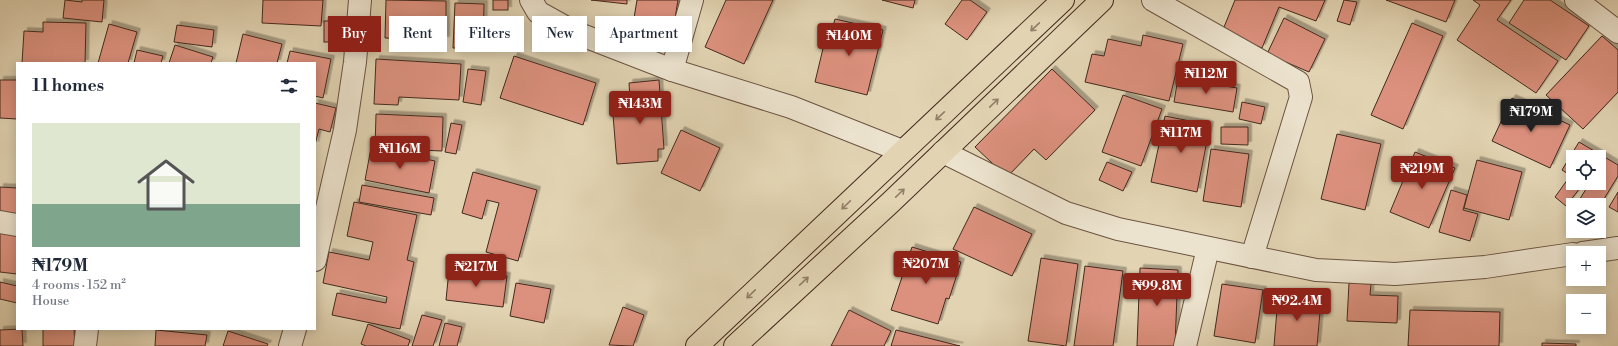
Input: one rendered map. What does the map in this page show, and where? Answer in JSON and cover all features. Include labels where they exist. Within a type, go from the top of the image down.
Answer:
[{"type":"main road","points":[[697,346],[1063,0]]},
{"type":"main road","points":[[735,346],[943,152],[1102,0]]},
{"type":"street","points":[[316,256],[346,130],[355,62],[360,0]]},
{"type":"street","points":[[531,0],[538,12],[574,32],[672,70],[791,107],[902,151]]},
{"type":"street","points":[[672,70],[692,0]]},
{"type":"street","points":[[1153,0],[1298,82],[1300,97],[1252,257]]},
{"type":"street","points":[[1576,0],[1618,32]]},
{"type":"street","points":[[943,152],[1066,213],[1118,229],[1316,270],[1395,274],[1485,267],[1566,255]]},
{"type":"street","points":[[0,222],[16,225]]},
{"type":"street","points":[[1185,346],[1208,248]]},
{"type":"street","points":[[1606,250],[1618,248]]},
{"type":"street","points":[[85,346],[87,330]]},
{"type":"street","points":[[290,346],[295,330]]},
{"type":"building","points":[[65,0],[82,2],[82,0],[104,0],[102,22],[63,18]]},
{"type":"building","points":[[263,0],[323,0],[321,26],[262,23]]},
{"type":"building","points":[[386,0],[446,1],[446,16],[389,16],[389,38],[385,38]]},
{"type":"building","points":[[493,0],[508,0],[508,10],[493,10]]},
{"type":"building","points":[[591,0],[627,0],[627,4]]},
{"type":"building","points":[[637,0],[678,0],[675,16],[634,16]]},
{"type":"building","points":[[726,0],[773,0],[744,64],[705,47]]},
{"type":"building","points":[[882,0],[915,0],[913,8]]},
{"type":"building","points":[[962,0],[970,0],[987,12],[967,40],[945,24]]},
{"type":"building","points":[[1235,0],[1325,0],[1316,21],[1279,7],[1262,48],[1222,32]]},
{"type":"building","points":[[1344,0],[1357,2],[1350,25],[1337,21]]},
{"type":"building","points":[[1386,0],[1455,0],[1446,22]]},
{"type":"building","points":[[1473,0],[1511,0],[1497,20],[1558,61],[1536,93],[1457,40],[1480,5]]},
{"type":"building","points":[[1524,0],[1550,0],[1589,26],[1566,60],[1509,23]]},
{"type":"building","points":[[455,3],[484,4],[484,16],[455,16],[455,48],[453,48]]},
{"type":"building","points":[[1284,18],[1325,39],[1309,72],[1267,54]]},
{"type":"building","points":[[835,19],[883,30],[867,95],[815,82],[825,40],[829,41]]},
{"type":"building","points":[[324,21],[328,21],[328,42],[324,42]]},
{"type":"building","points":[[43,22],[86,23],[85,62],[22,62],[24,31],[43,32]]},
{"type":"building","points":[[1412,23],[1443,36],[1403,129],[1371,115]]},
{"type":"building","points":[[109,24],[137,32],[128,62],[98,62]]},
{"type":"building","points":[[177,25],[214,30],[212,47],[174,42]]},
{"type":"building","points":[[243,34],[282,44],[277,62],[236,62]]},
{"type":"building","points":[[1143,35],[1183,44],[1169,101],[1085,82],[1092,54],[1104,56],[1108,39],[1141,46]]},
{"type":"building","points":[[1602,36],[1618,50],[1618,92],[1583,129],[1546,95]]},
{"type":"building","points":[[175,45],[213,57],[211,62],[169,62]]},
{"type":"building","points":[[137,50],[163,56],[161,62],[134,62]]},
{"type":"building","points":[[290,51],[331,59],[323,98],[316,96],[316,62],[287,62]]},
{"type":"building","points":[[514,56],[596,83],[583,125],[500,98]]},
{"type":"building","points":[[376,59],[461,64],[459,100],[399,97],[398,105],[374,104]]},
{"type":"building","points":[[468,69],[486,71],[481,105],[463,102]]},
{"type":"building","points":[[1052,69],[1095,110],[1046,160],[1034,149],[1007,177],[975,147]]},
{"type":"building","points":[[1178,78],[1237,88],[1233,112],[1174,102]]},
{"type":"building","points":[[0,80],[16,80],[16,119],[0,118]]},
{"type":"building","points":[[659,80],[664,149],[658,149],[658,161],[617,164],[613,115],[631,114],[629,83]]},
{"type":"building","points":[[1123,95],[1162,109],[1141,166],[1102,152]]},
{"type":"building","points":[[1512,98],[1570,125],[1550,168],[1492,141]]},
{"type":"building","points":[[1242,102],[1265,107],[1261,124],[1239,119]]},
{"type":"building","points":[[316,103],[336,108],[330,132],[319,129],[316,141]]},
{"type":"building","points":[[376,114],[443,117],[442,151],[375,148]]},
{"type":"building","points":[[1165,116],[1210,125],[1197,192],[1151,182]]},
{"type":"building","points":[[451,123],[462,125],[456,154],[445,152]]},
{"type":"building","points":[[1221,127],[1248,127],[1248,145],[1221,144]]},
{"type":"building","points":[[681,130],[720,148],[700,191],[661,173]]},
{"type":"building","points":[[1337,134],[1381,144],[1365,210],[1321,199]]},
{"type":"building","points":[[1579,142],[1593,150],[1574,150]]},
{"type":"building","points":[[371,148],[435,161],[429,193],[365,180]]},
{"type":"building","points":[[1211,149],[1249,154],[1241,207],[1203,201]]},
{"type":"building","points":[[1415,152],[1455,168],[1429,228],[1390,212]]},
{"type":"building","points":[[1606,158],[1618,165],[1618,176],[1605,198],[1580,198],[1585,190],[1606,190]]},
{"type":"building","points":[[1477,160],[1522,172],[1509,220],[1464,208]]},
{"type":"building","points":[[1107,162],[1132,172],[1123,191],[1099,180]]},
{"type":"building","points":[[1566,163],[1566,173],[1562,170]]},
{"type":"building","points":[[473,172],[537,190],[518,261],[486,252],[499,203],[487,200],[482,219],[462,213]]},
{"type":"building","points":[[1566,182],[1566,190],[1578,190],[1572,198],[1566,198],[1566,206],[1555,197]]},
{"type":"building","points":[[362,185],[434,198],[431,215],[359,202]]},
{"type":"building","points":[[0,187],[16,188],[16,220],[0,219]]},
{"type":"building","points":[[1451,190],[1467,195],[1463,210],[1478,214],[1470,241],[1439,232]]},
{"type":"building","points":[[1618,192],[1618,212],[1609,207]]},
{"type":"building","points":[[354,202],[417,215],[407,260],[414,262],[400,329],[332,315],[337,293],[386,303],[387,297],[323,283],[329,252],[369,260],[373,242],[347,236]]},
{"type":"building","points":[[974,207],[1032,234],[1012,276],[953,249]]},
{"type":"building","points":[[0,233],[16,234],[16,274],[0,272]]},
{"type":"building","points":[[912,247],[961,262],[949,299],[946,298],[938,324],[891,310]]},
{"type":"building","points":[[1041,258],[1078,264],[1066,346],[1028,341]]},
{"type":"building","points":[[1085,266],[1123,271],[1113,346],[1074,346]]},
{"type":"building","points":[[1140,268],[1178,270],[1175,346],[1137,346]]},
{"type":"building","points":[[449,270],[507,276],[503,307],[446,300]]},
{"type":"building","points":[[0,282],[16,286],[16,303],[0,299]]},
{"type":"building","points":[[516,283],[551,289],[544,323],[510,316]]},
{"type":"building","points":[[1349,283],[1371,284],[1370,295],[1398,296],[1397,323],[1347,321]]},
{"type":"building","points":[[1222,284],[1263,290],[1255,343],[1214,336]]},
{"type":"building","points":[[1278,297],[1321,301],[1317,346],[1274,346]]},
{"type":"building","points":[[623,307],[644,315],[633,346],[609,345]]},
{"type":"building","points":[[849,310],[891,331],[884,346],[831,346]]},
{"type":"building","points":[[1410,310],[1500,312],[1499,346],[1408,346]]},
{"type":"building","points":[[422,315],[442,320],[433,346],[412,346]]},
{"type":"building","points":[[445,323],[462,327],[457,346],[439,346]]},
{"type":"building","points":[[368,324],[410,340],[408,346],[366,346],[361,344]]},
{"type":"building","points":[[0,330],[22,330],[23,346],[0,346]]},
{"type":"building","points":[[43,330],[74,330],[75,346],[43,346]]},
{"type":"building","points":[[156,330],[207,335],[205,346],[155,346]]},
{"type":"building","points":[[896,330],[960,346],[891,346]]},
{"type":"building","points":[[228,331],[268,344],[267,346],[223,346]]},
{"type":"building","points":[[1542,343],[1576,344],[1576,346],[1542,346]]}]
